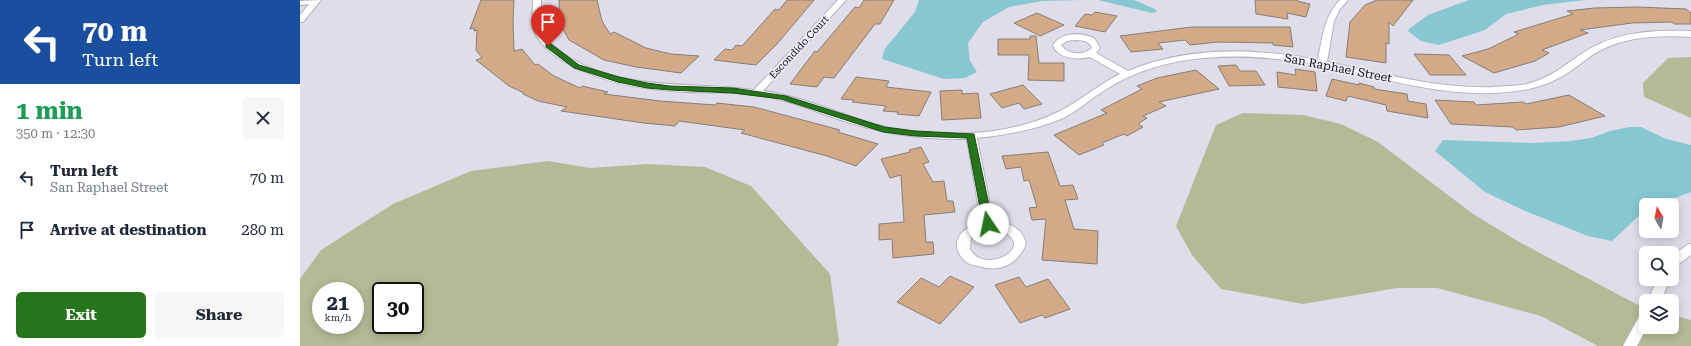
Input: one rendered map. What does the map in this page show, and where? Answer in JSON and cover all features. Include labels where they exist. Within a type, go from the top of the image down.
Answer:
[{"type":"street","points":[[300,3],[316,0]]},
{"type":"street","points":[[300,20],[316,0]]},
{"type":"street","name":"San Raphael Street","points":[[537,0],[536,19],[541,36],[559,55],[576,66],[602,75],[647,86],[733,90],[783,97],[883,129],[915,134],[971,135],[1003,133],[1057,116],[1076,106],[1097,90],[1127,74],[1178,58],[1236,54],[1299,58],[1432,87],[1467,90],[1515,88],[1535,84],[1564,72],[1582,57],[1608,43],[1647,35],[1691,34]]},
{"type":"street","name":"Escondido Court","points":[[756,93],[842,0]]},
{"type":"street","points":[[1330,0],[1343,2]]},
{"type":"street","points":[[1322,63],[1330,21],[1336,8],[1343,2]]},
{"type":"street","points":[[1090,53],[1127,74]]},
{"type":"street","points":[[971,135],[988,224]]},
{"type":"street","points":[[988,224],[1004,226],[1012,229],[1018,235],[1021,242],[1021,247],[1017,254],[1011,259],[1001,263],[991,264],[973,260],[966,254],[963,248],[963,240],[967,233],[974,228],[988,224]]},
{"type":"street","points":[[1679,257],[1691,248]]},
{"type":"street","points":[[1630,346],[1639,330]]},
{"type":"green space","points":[[1691,57],[1691,118],[1644,97],[1643,83],[1668,58]]},
{"type":"green space","points":[[1243,113],[1303,115],[1341,124],[1378,142],[1473,214],[1521,243],[1639,305],[1639,334],[1679,334],[1679,317],[1691,320],[1691,346],[1598,346],[1541,316],[1437,288],[1397,288],[1303,304],[1221,289],[1192,255],[1176,226],[1216,125]]},
{"type":"green space","points":[[548,161],[590,168],[647,164],[705,167],[751,186],[830,274],[839,341],[837,346],[300,346],[300,279],[321,250],[393,204],[471,171]]},
{"type":"water","points":[[919,0],[1082,0],[1042,1],[1009,7],[983,22],[968,43],[970,61],[977,72],[965,78],[944,79],[882,59],[884,50],[915,12]]},
{"type":"water","points":[[1098,0],[1134,0],[1155,9],[1157,12],[1152,13]]},
{"type":"water","points":[[1469,0],[1585,0],[1543,5],[1506,14],[1485,30],[1439,45],[1421,41],[1408,31],[1428,15]]},
{"type":"water","points":[[1629,127],[1641,127],[1666,139],[1691,145],[1691,192],[1675,198],[1639,198],[1639,216],[1612,241],[1588,236],[1525,211],[1485,192],[1435,151],[1443,140],[1533,143],[1571,141],[1591,138],[1610,131]]},
{"type":"building","points":[[481,0],[514,0],[514,51],[522,49],[535,65],[538,64],[554,76],[580,88],[582,86],[608,92],[604,94],[660,101],[715,105],[717,103],[754,107],[840,130],[838,132],[878,144],[856,166],[827,156],[741,133],[745,130],[679,121],[675,126],[644,123],[561,111],[567,107],[538,101],[523,94],[524,93],[509,86],[476,60],[482,58],[476,50],[477,30],[474,31],[474,28],[470,29]]},
{"type":"building","points":[[559,0],[597,0],[602,21],[610,34],[614,32],[646,48],[671,54],[699,56],[681,73],[636,67],[604,60],[569,40],[560,24]]},
{"type":"building","points":[[787,0],[814,0],[777,44],[756,65],[714,60],[725,49],[732,50],[736,45],[742,46],[775,9],[779,10]]},
{"type":"building","points":[[864,0],[894,0],[880,24],[875,24],[834,78],[824,77],[817,87],[790,84],[815,51],[817,52],[855,7],[859,8]]},
{"type":"building","points":[[1255,0],[1297,0],[1310,4],[1306,17],[1287,13],[1288,19],[1256,14]]},
{"type":"building","points":[[1377,0],[1413,0],[1393,26],[1389,22],[1389,44],[1386,43],[1386,63],[1346,57],[1350,22],[1365,5]]},
{"type":"building","points":[[1637,7],[1686,9],[1691,13],[1691,24],[1674,24],[1672,22],[1632,23],[1580,30],[1588,33],[1542,50],[1549,53],[1535,61],[1494,73],[1462,56],[1488,49],[1519,34],[1514,32],[1573,14],[1567,11],[1594,8]]},
{"type":"building","points":[[1095,12],[1117,16],[1105,32],[1075,26],[1085,14],[1092,15]]},
{"type":"building","points":[[1037,13],[1064,25],[1040,36],[1014,23]]},
{"type":"building","points":[[1192,27],[1290,27],[1293,47],[1273,45],[1273,43],[1218,42],[1190,45],[1185,40],[1158,43],[1163,49],[1131,52],[1120,36]]},
{"type":"building","points":[[1030,36],[1036,36],[1039,63],[1064,63],[1064,81],[1028,80],[1029,55],[998,55],[998,39],[1030,39]]},
{"type":"building","points":[[1414,54],[1449,55],[1466,75],[1430,75]]},
{"type":"building","points":[[1236,65],[1240,71],[1256,71],[1265,85],[1229,86],[1218,66]]},
{"type":"building","points":[[1295,69],[1315,72],[1317,91],[1278,87],[1277,72],[1296,75]]},
{"type":"building","points":[[1196,70],[1219,89],[1159,102],[1166,106],[1143,116],[1147,118],[1138,124],[1143,127],[1127,136],[1124,134],[1102,143],[1104,145],[1079,155],[1054,135],[1107,113],[1101,110],[1142,89],[1137,86],[1157,78]]},
{"type":"building","points":[[856,77],[889,81],[886,87],[931,92],[919,116],[897,114],[898,112],[883,111],[886,106],[852,102],[854,100],[841,99]]},
{"type":"building","points":[[1332,79],[1359,85],[1359,83],[1374,87],[1374,89],[1407,94],[1408,101],[1426,104],[1428,118],[1387,111],[1386,105],[1348,96],[1346,101],[1326,96]]},
{"type":"building","points":[[1023,85],[1042,104],[1024,109],[1019,103],[1002,108],[990,94]]},
{"type":"building","points":[[962,90],[962,94],[978,93],[981,118],[942,120],[940,91]]},
{"type":"building","points":[[1569,95],[1605,116],[1559,127],[1516,130],[1513,127],[1451,124],[1435,100],[1474,102],[1476,105],[1523,102],[1526,104]]},
{"type":"building","points":[[921,147],[929,162],[923,164],[933,182],[944,181],[947,201],[953,201],[955,212],[924,215],[926,242],[933,242],[934,254],[893,258],[892,239],[879,240],[879,224],[904,222],[901,175],[890,178],[881,159],[910,152],[909,150]]},
{"type":"building","points":[[1048,152],[1060,186],[1073,185],[1078,199],[1065,200],[1074,229],[1098,231],[1097,264],[1042,260],[1046,219],[1032,220],[1029,208],[1037,207],[1029,180],[1024,181],[1021,167],[1006,169],[1002,156]]},
{"type":"building","points":[[950,276],[974,287],[940,324],[897,302],[921,278],[939,287]]},
{"type":"building","points":[[1019,277],[1026,287],[1048,279],[1070,309],[1045,318],[1042,315],[1020,323],[995,285]]},
{"type":"route","points":[[548,46],[576,66],[602,75],[647,86],[733,90],[783,97],[883,129],[915,134],[950,136],[971,135],[988,224]]}]
